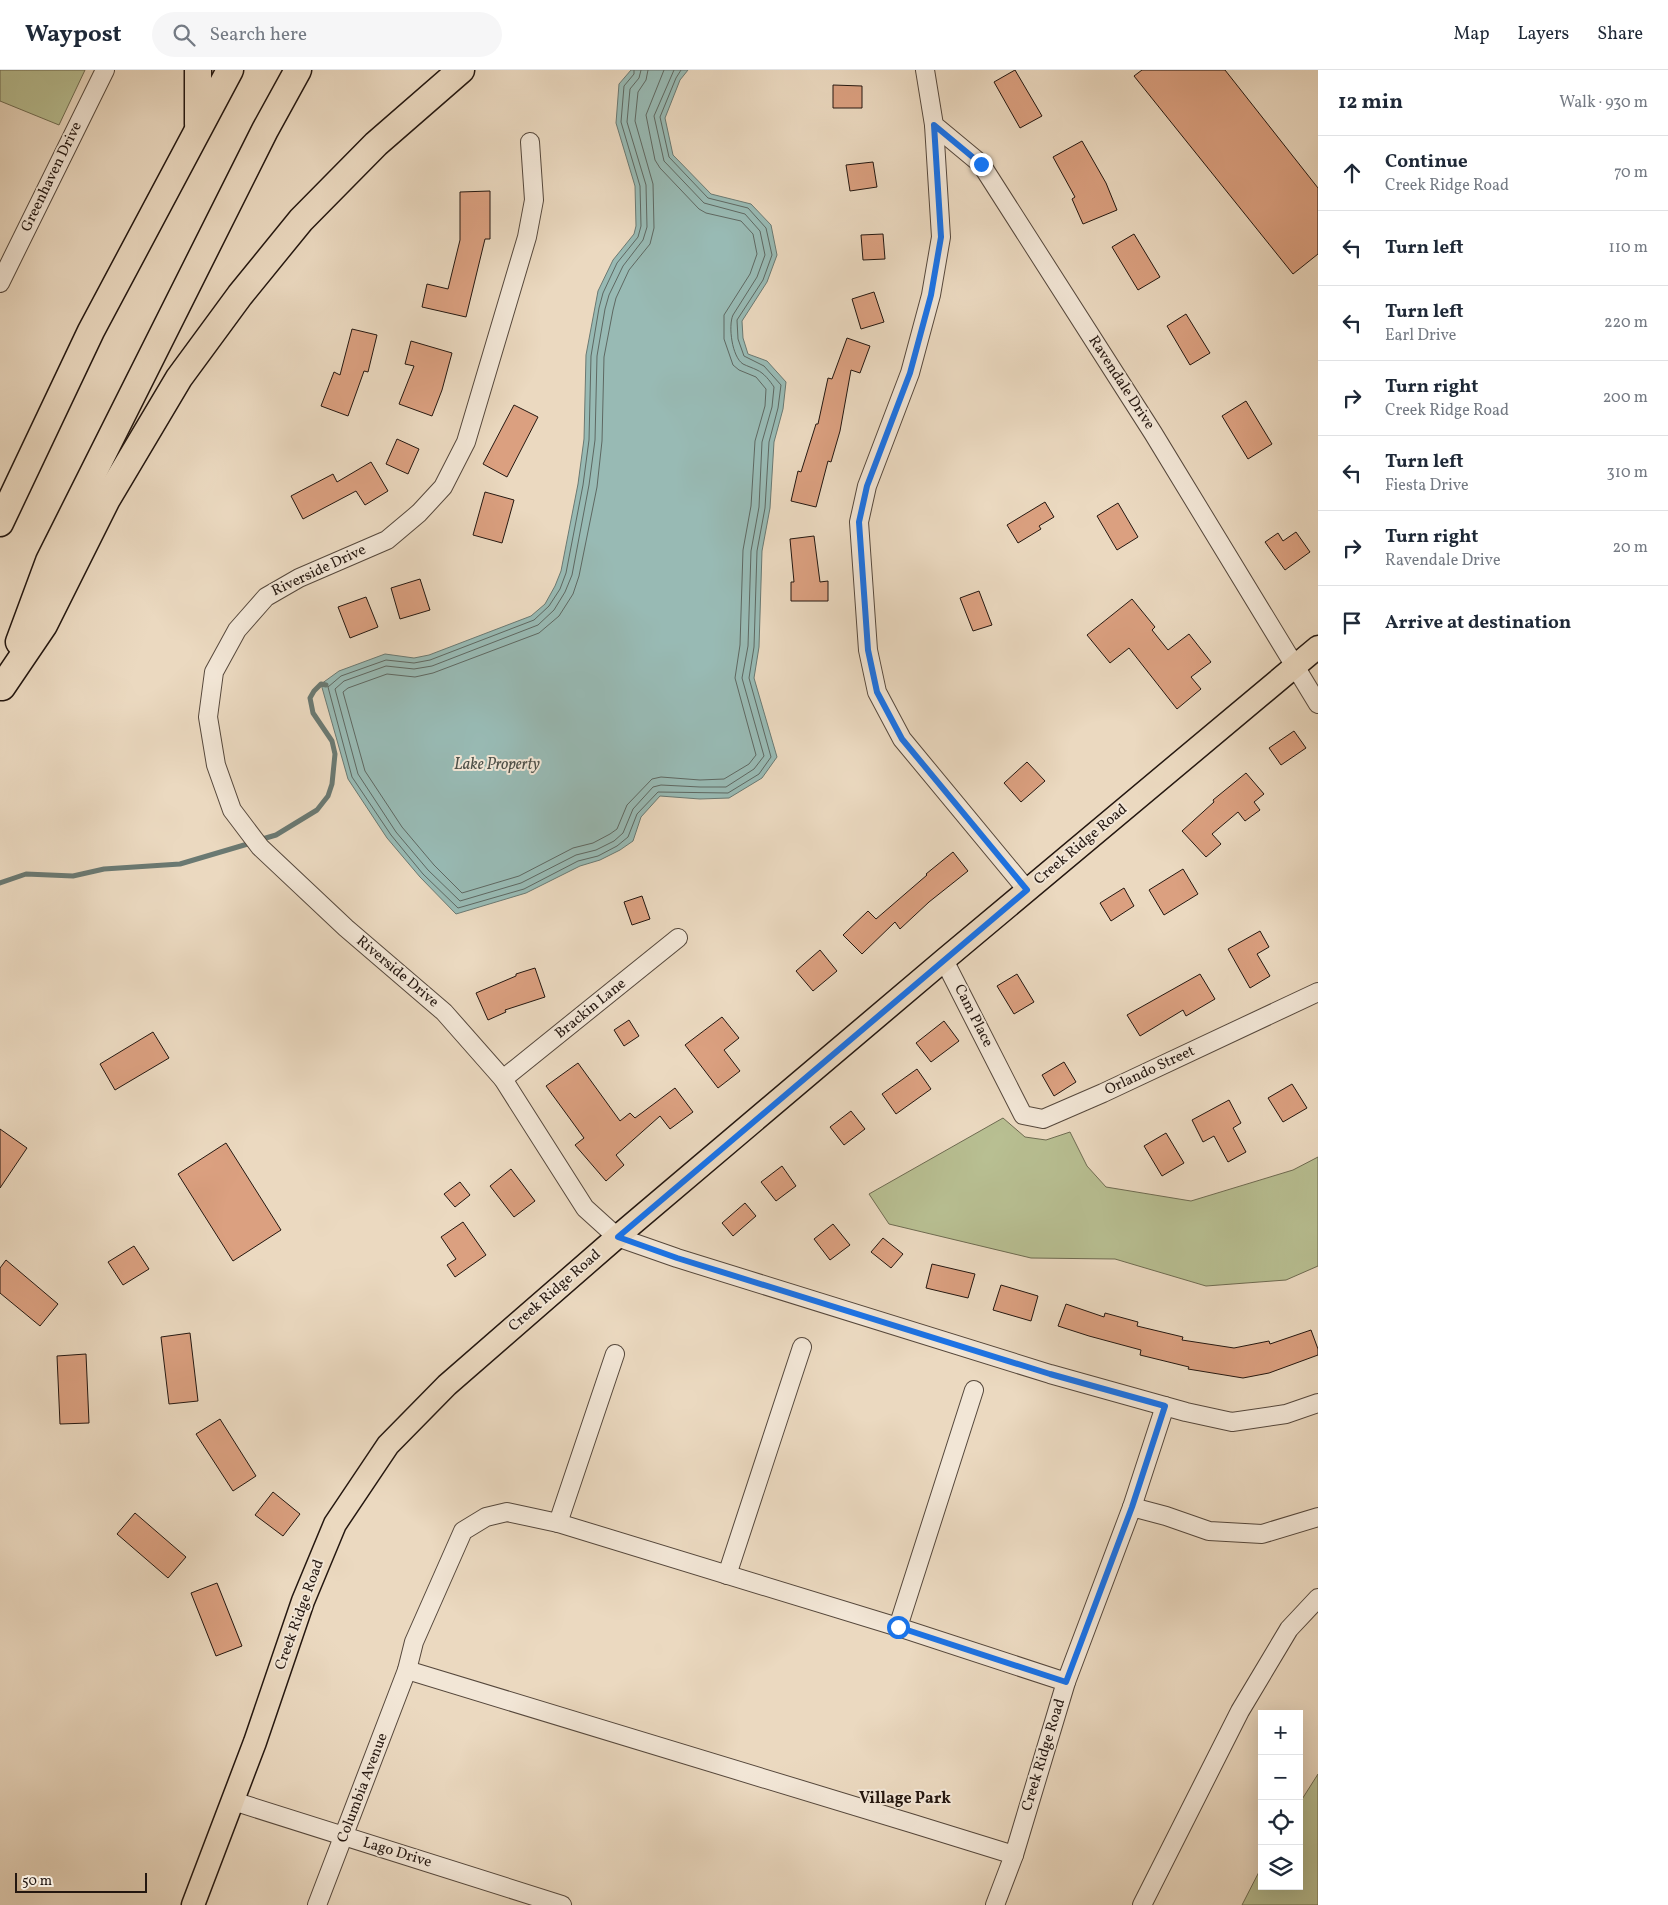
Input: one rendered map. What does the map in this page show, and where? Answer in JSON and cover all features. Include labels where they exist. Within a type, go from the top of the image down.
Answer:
[{"type":"highway","points":[[198,70],[198,128]]},
{"type":"highway","points":[[0,523],[91,331],[230,70]]},
{"type":"highway","points":[[1,689],[49,561],[265,130],[298,70]]},
{"type":"highway","points":[[1,689],[44,625],[107,499],[179,378],[240,296],[301,220],[376,144],[461,70]]},
{"type":"main road","name":"Creek Ridge Road","points":[[193,1905],[233,1801],[303,1601],[335,1524],[388,1445],[447,1385],[618,1237],[1027,890],[1318,647]]},
{"type":"street","name":"Greenhaven Drive","points":[[0,283],[105,70]]},
{"type":"street","points":[[925,70],[934,125],[941,237],[931,295],[910,373],[867,486],[859,522],[868,650],[877,692],[902,739],[1027,890]]},
{"type":"street","name":"Ravendale Drive","points":[[934,125],[981,164],[1153,433],[1318,704]]},
{"type":"street","name":"Riverside Drive","points":[[530,142],[534,200],[527,237],[466,442],[443,487],[419,514],[387,540],[299,578],[266,597],[237,630],[214,672],[208,717],[216,764],[232,810],[260,847],[346,928],[444,1012],[503,1079],[584,1208],[618,1237]]},
{"type":"street","name":"Brackin Lane","points":[[503,1079],[678,938]]},
{"type":"street","name":"Cam Place","points":[[944,960],[1002,1072]]},
{"type":"street","name":"Orlando Street","points":[[1002,1072],[1023,1115],[1044,1119],[1103,1094],[1318,992]]},
{"type":"street","points":[[618,1237],[677,1258],[1050,1374],[1165,1406],[1232,1422],[1286,1414],[1318,1404]]},
{"type":"street","points":[[727,1575],[802,1347]]},
{"type":"street","points":[[558,1523],[615,1354]]},
{"type":"street","points":[[898,1627],[974,1390]]},
{"type":"street","points":[[1066,1682],[1132,1507],[1165,1406]]},
{"type":"street","points":[[1132,1507],[1166,1516],[1209,1532],[1262,1534],[1318,1517]]},
{"type":"street","name":"Creek Ridge Road","points":[[407,1670],[414,1642],[463,1531],[486,1517],[507,1512],[558,1523],[898,1627],[1066,1682],[1014,1855],[995,1905]]},
{"type":"street","points":[[1142,1905],[1240,1711],[1289,1630],[1318,1598]]},
{"type":"street","points":[[407,1670],[813,1792],[1014,1855]]},
{"type":"street","name":"Columbia Avenue","points":[[317,1905],[407,1670]]},
{"type":"street","name":"Lago Drive","points":[[233,1801],[562,1905]]},
{"type":"green space","points":[[0,70],[85,70],[59,125],[0,101]]},
{"type":"green space","points":[[1003,1118],[1025,1137],[1046,1140],[1070,1132],[1087,1166],[1106,1187],[1191,1201],[1293,1170],[1318,1157],[1318,1266],[1286,1280],[1206,1286],[1115,1259],[1031,1258],[889,1224],[869,1194]]},
{"type":"green space","points":[[1318,1774],[1318,1905],[1242,1905],[1258,1874],[1258,1890],[1303,1890],[1303,1798]]},
{"type":"water","name":"Lake Property","points":[[631,70],[688,70],[680,80],[665,118],[673,155],[711,194],[751,204],[771,225],[777,255],[767,282],[742,321],[743,338],[748,354],[767,361],[786,382],[783,409],[774,442],[770,508],[762,551],[759,647],[754,678],[777,757],[762,778],[729,798],[700,799],[660,796],[641,817],[633,841],[620,850],[600,860],[580,866],[526,893],[456,914],[420,877],[387,838],[348,779],[321,684],[339,671],[385,654],[414,658],[429,655],[531,616],[545,604],[555,586],[561,571],[578,484],[584,439],[586,355],[598,291],[613,260],[634,234],[636,226],[635,186],[616,123],[619,84]]},
{"type":"building","points":[[1015,70],[1042,116],[1020,128],[994,82]]},
{"type":"building","points":[[1142,70],[1225,70],[1318,188],[1318,254],[1293,274],[1134,76]]},
{"type":"building","points":[[833,85],[862,86],[862,108],[833,108]]},
{"type":"building","points":[[1082,141],[1106,183],[1117,210],[1083,224],[1072,199],[1075,197],[1053,157]]},
{"type":"building","points":[[873,162],[877,187],[850,191],[846,165]]},
{"type":"building","points":[[490,191],[490,239],[485,239],[466,317],[422,307],[427,284],[448,289],[460,240],[460,192]]},
{"type":"building","points":[[883,234],[885,259],[863,260],[861,235]]},
{"type":"building","points":[[1134,234],[1160,277],[1138,290],[1112,247]]},
{"type":"building","points":[[874,292],[884,322],[861,329],[852,299]]},
{"type":"building","points":[[1186,314],[1210,353],[1190,365],[1167,326]]},
{"type":"building","points":[[352,329],[377,335],[368,372],[364,371],[348,416],[321,406],[334,372],[340,375]]},
{"type":"building","points":[[847,338],[870,346],[860,373],[851,370],[840,431],[831,462],[828,461],[816,507],[791,501],[798,471],[801,472],[816,424],[818,424],[828,378],[832,379]]},
{"type":"building","points":[[411,341],[452,353],[442,390],[432,416],[399,404],[414,366],[405,364]]},
{"type":"building","points":[[1246,401],[1272,444],[1248,459],[1222,416]]},
{"type":"building","points":[[514,405],[538,417],[507,477],[483,464]]},
{"type":"building","points":[[397,439],[419,449],[408,474],[386,464]]},
{"type":"building","points":[[371,462],[388,491],[365,505],[356,491],[303,519],[291,496],[333,474],[337,482]]},
{"type":"building","points":[[485,492],[514,500],[502,543],[473,535]]},
{"type":"building","points":[[1045,502],[1054,517],[1039,526],[1041,529],[1018,543],[1007,525]]},
{"type":"building","points":[[1118,503],[1138,537],[1117,550],[1097,516]]},
{"type":"building","points":[[1296,532],[1310,552],[1285,570],[1265,542],[1278,533],[1283,541]]},
{"type":"building","points":[[814,536],[820,582],[828,581],[828,601],[791,601],[791,582],[794,582],[790,539]]},
{"type":"building","points":[[420,579],[430,610],[400,619],[391,588]]},
{"type":"building","points":[[979,591],[992,625],[973,631],[960,598]]},
{"type":"building","points":[[366,597],[378,627],[350,638],[338,607]]},
{"type":"building","points":[[1132,599],[1155,627],[1152,630],[1168,650],[1189,634],[1211,662],[1191,677],[1201,689],[1177,709],[1129,648],[1110,663],[1087,635]]},
{"type":"building","points":[[1294,731],[1306,748],[1281,765],[1269,748]]},
{"type":"building","points":[[1027,762],[1045,781],[1021,802],[1004,783]]},
{"type":"building","points":[[1246,773],[1264,794],[1254,802],[1260,810],[1245,821],[1238,812],[1212,834],[1221,844],[1206,857],[1182,831],[1214,802],[1213,800]]},
{"type":"building","points":[[953,852],[968,871],[929,902],[900,929],[895,922],[862,954],[843,935],[868,911],[876,919]]},
{"type":"building","points":[[1183,869],[1198,894],[1164,915],[1149,890]]},
{"type":"building","points":[[1124,888],[1134,906],[1111,921],[1100,903]]},
{"type":"building","points":[[642,896],[650,919],[632,925],[624,902]]},
{"type":"building","points":[[1260,931],[1269,947],[1257,954],[1270,976],[1250,988],[1228,949]]},
{"type":"building","points":[[820,950],[837,971],[813,991],[796,971]]},
{"type":"building","points":[[535,968],[545,997],[505,1010],[506,1012],[488,1020],[476,993],[516,976],[516,974]]},
{"type":"building","points":[[1017,974],[1034,1002],[1014,1014],[997,986]]},
{"type":"building","points":[[1200,974],[1215,999],[1186,1016],[1183,1010],[1140,1036],[1127,1015]]},
{"type":"building","points":[[722,1017],[739,1038],[724,1050],[740,1071],[718,1088],[685,1045]]},
{"type":"building","points":[[629,1020],[639,1036],[624,1046],[614,1030]]},
{"type":"building","points":[[944,1021],[959,1041],[931,1062],[916,1043]]},
{"type":"building","points":[[153,1032],[169,1058],[115,1090],[100,1064]]},
{"type":"building","points":[[1064,1062],[1076,1082],[1054,1096],[1042,1075]]},
{"type":"building","points":[[578,1063],[620,1121],[630,1113],[635,1118],[675,1088],[693,1112],[670,1129],[660,1116],[616,1155],[624,1165],[606,1181],[575,1145],[584,1138],[546,1086]]},
{"type":"building","points":[[917,1069],[931,1089],[896,1114],[882,1094]]},
{"type":"building","points":[[1292,1084],[1307,1108],[1283,1122],[1268,1098]]},
{"type":"building","points":[[1229,1100],[1241,1123],[1233,1128],[1246,1152],[1228,1162],[1214,1136],[1203,1142],[1192,1120]]},
{"type":"building","points":[[851,1111],[865,1129],[844,1145],[830,1127]]},
{"type":"building","points":[[0,1129],[27,1148],[0,1188]]},
{"type":"building","points":[[1166,1133],[1184,1163],[1162,1176],[1144,1146]]},
{"type":"building","points":[[226,1143],[281,1230],[233,1261],[178,1174]]},
{"type":"building","points":[[782,1166],[796,1186],[776,1201],[761,1182]]},
{"type":"building","points":[[511,1169],[535,1201],[514,1217],[490,1186]]},
{"type":"building","points":[[460,1182],[470,1195],[455,1207],[444,1194]]},
{"type":"building","points":[[745,1203],[756,1216],[733,1236],[722,1223]]},
{"type":"building","points":[[463,1222],[486,1255],[455,1277],[447,1265],[456,1259],[441,1237]]},
{"type":"building","points":[[833,1224],[850,1245],[830,1260],[814,1239]]},
{"type":"building","points":[[883,1238],[903,1254],[891,1268],[871,1252]]},
{"type":"building","points":[[134,1246],[149,1269],[123,1285],[108,1262]]},
{"type":"building","points":[[6,1260],[58,1304],[40,1326],[0,1293],[0,1268]]},
{"type":"building","points":[[932,1264],[975,1274],[968,1298],[926,1288]]},
{"type":"building","points":[[1001,1285],[1038,1296],[1031,1321],[993,1310]]},
{"type":"building","points":[[1066,1304],[1104,1317],[1105,1313],[1138,1322],[1137,1326],[1183,1337],[1182,1340],[1234,1348],[1269,1341],[1270,1344],[1311,1330],[1318,1349],[1318,1355],[1269,1373],[1243,1378],[1188,1369],[1189,1367],[1140,1355],[1141,1350],[1058,1326]]},
{"type":"building","points":[[190,1333],[198,1401],[169,1404],[161,1337]]},
{"type":"building","points":[[86,1354],[89,1423],[60,1424],[57,1356]]},
{"type":"building","points":[[220,1419],[256,1476],[233,1491],[196,1434]]},
{"type":"building","points":[[273,1492],[300,1514],[283,1536],[255,1515]]},
{"type":"building","points":[[135,1513],[186,1557],[168,1578],[117,1534]]},
{"type":"building","points":[[217,1583],[242,1646],[216,1656],[191,1593]]},
{"type":"waterway","points":[[259,840],[276,835],[317,810],[328,796],[332,784],[335,754],[332,741],[313,713],[310,698],[321,684],[326,685]]},
{"type":"waterway","points":[[0,883],[26,874],[73,876],[104,869],[180,864],[251,843]]},
{"type":"district","name":"Village Park","points":[[905,1799]]},
{"type":"route","points":[[898,1627],[1066,1682],[1132,1507],[1165,1406],[1050,1374],[677,1258],[618,1237],[1027,890],[902,739],[877,692],[868,650],[863,593],[859,522],[867,486],[910,373],[931,295],[941,237],[934,125],[981,164]]}]
